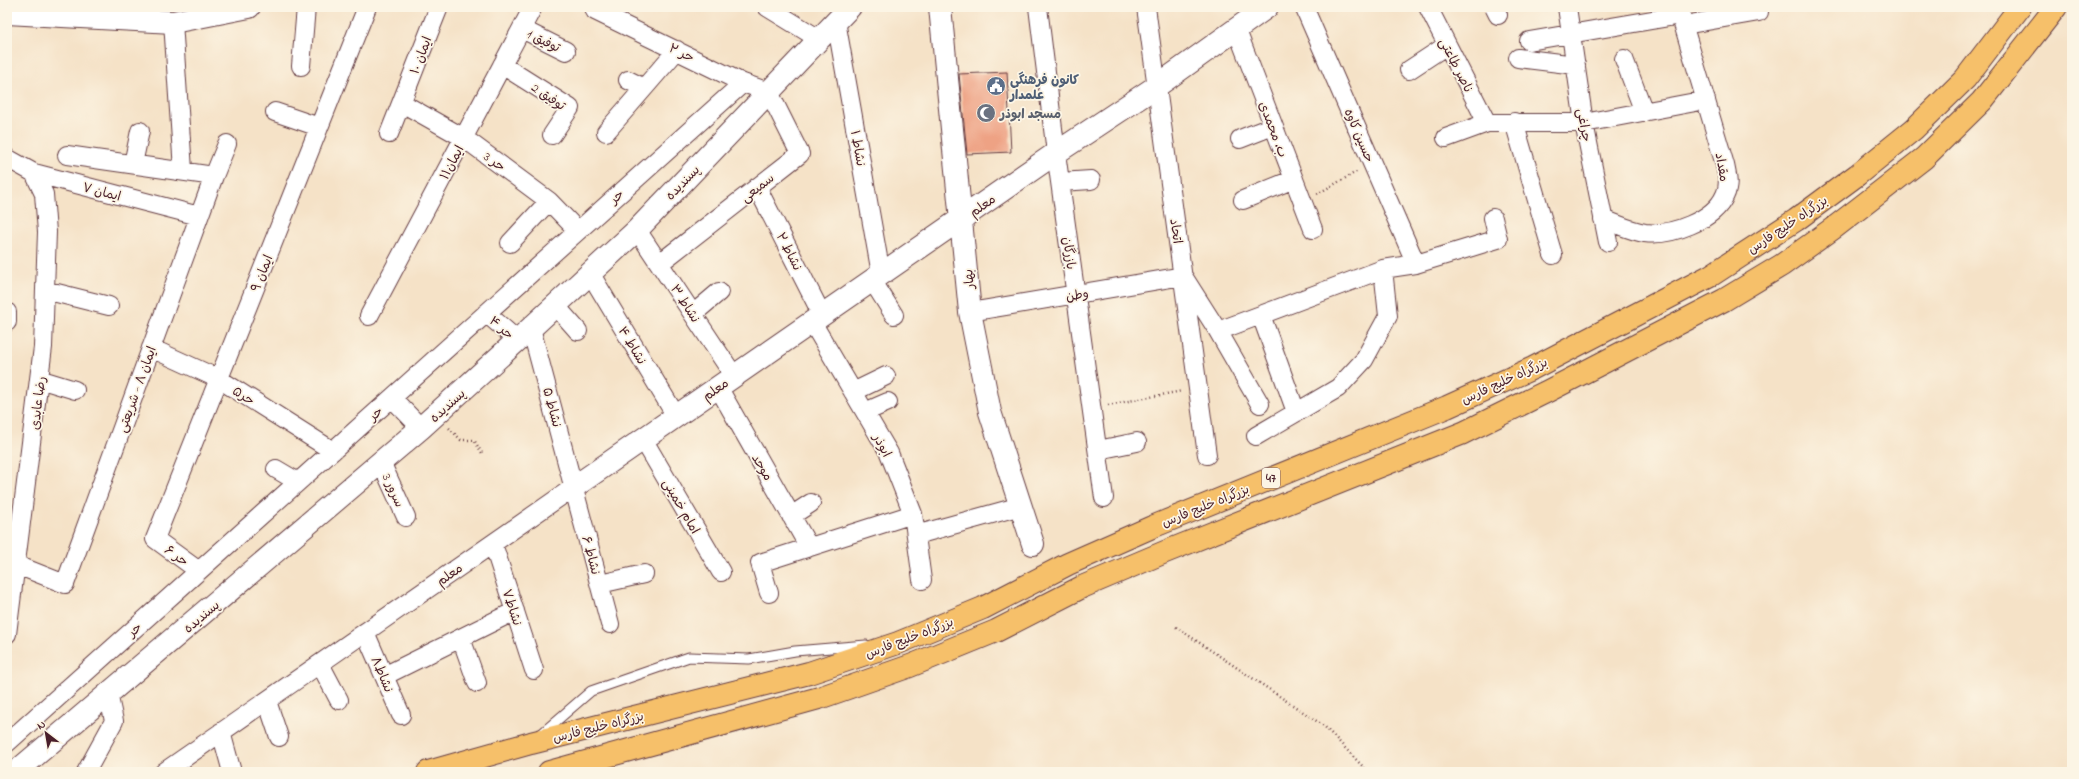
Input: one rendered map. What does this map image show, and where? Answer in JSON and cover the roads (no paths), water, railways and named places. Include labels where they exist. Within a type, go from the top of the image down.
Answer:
[{"type":"highway","name":"بزرگراه خلیج فارس","points":[[428,772],[531,743],[809,673],[898,643],[983,608],[1068,564],[1152,527],[1447,407],[1533,368],[1710,276],[1796,220],[1914,129],[1965,79],[2020,7]]},
{"type":"highway","name":"بزرگراه خلیج فارس","points":[[549,772],[819,698],[910,666],[996,631],[1082,587],[1165,552],[1463,433],[1548,391],[1724,300],[1782,265],[1835,227],[1924,158],[1982,101],[2056,7]]},
{"type":"street","points":[[7,13],[173,22],[250,7]]},
{"type":"street","points":[[301,66],[306,7]]},
{"type":"street","name":"ایمان ۹","points":[[155,539],[367,7]]},
{"type":"street","name":"ایمان ۱۰","points":[[389,134],[439,7]]},
{"type":"street","name":"ایمان۱۱","points":[[369,316],[533,7]]},
{"type":"street","points":[[767,7],[819,39]]},
{"type":"street","name":"بهار","points":[[940,7],[962,218],[970,312],[990,412],[1033,544]]},
{"type":"street","name":"بازرگان","points":[[1038,7],[1056,153],[1104,498]]},
{"type":"street","name":"اتحاد","points":[[1146,7],[1207,455]]},
{"type":"street","name":"معلم","points":[[164,772],[817,318],[1056,153],[1157,86],[1267,7]]},
{"type":"street","name":"حسین کاوه","points":[[1304,7],[1416,264]]},
{"type":"street","name":"ناصر طاعتی","points":[[1428,7],[1487,123]]},
{"type":"street","name":"چراغی","points":[[1567,7],[1584,123],[1608,242]]},
{"type":"street","name":"حر ۲","points":[[595,11],[743,82],[769,92]]},
{"type":"street","points":[[1529,41],[1681,16],[1759,12]]},
{"type":"street","name":"پسندیده","points":[[16,772],[428,422],[590,274],[637,230],[843,14]]},
{"type":"street","name":"نشاط ۱","points":[[843,14],[877,277]]},
{"type":"street","name":"مقداد","points":[[1604,219],[1645,233],[1670,232],[1690,225],[1716,208],[1725,195],[1728,181],[1725,165],[1681,16]]},
{"type":"street","points":[[173,22],[183,170]]},
{"type":"street","name":"ب. محمدی","points":[[1236,28],[1313,229]]},
{"type":"street","name":"توفیق 1","points":[[522,29],[566,51]]},
{"type":"street","points":[[1409,70],[1447,45]]},
{"type":"street","points":[[606,132],[677,50]]},
{"type":"street","points":[[1518,58],[1576,65]]},
{"type":"street","points":[[1624,59],[1644,112]]},
{"type":"street","name":"توفیق 2","points":[[502,65],[570,108],[552,135]]},
{"type":"street","points":[[628,80],[644,88]]},
{"type":"street","name":"حر","points":[[7,743],[743,82]]},
{"type":"street","name":"سمیعی","points":[[660,263],[800,154],[769,92]]},
{"type":"street","points":[[1446,138],[1487,123],[1584,123],[1706,100]]},
{"type":"street","name":"حر 3","points":[[402,103],[464,138],[549,201],[578,231]]},
{"type":"street","points":[[275,112],[319,127]]},
{"type":"street","points":[[1514,122],[1553,255]]},
{"type":"street","points":[[1240,139],[1273,126]]},
{"type":"street","points":[[133,164],[140,132]]},
{"type":"street","name":"ایمان ۸ - شریعتی","points":[[17,565],[65,584],[199,216],[227,144]]},
{"type":"street","points":[[67,155],[183,170],[214,176]]},
{"type":"street","name":"ایمان ۷","points":[[7,158],[34,173],[199,216]]},
{"type":"street","name":"رضا عابدی","points":[[7,634],[17,565],[43,347],[47,232],[44,194],[34,173]]},
{"type":"street","points":[[1060,182],[1091,180]]},
{"type":"street","points":[[1242,200],[1294,180]]},
{"type":"street","name":"نشاط ۲","points":[[756,187],[817,318]]},
{"type":"street","points":[[510,243],[549,201]]},
{"type":"street","points":[[1218,331],[1383,269],[1416,264],[1498,239],[1492,218]]},
{"type":"street","name":"نشاط ۳","points":[[637,230],[693,314],[726,382]]},
{"type":"street","points":[[1256,436],[1338,388],[1364,360],[1388,316],[1383,269]]},
{"type":"street","name":"نشاط ۴","points":[[590,274],[676,416]]},
{"type":"street","points":[[1183,276],[1218,331],[1260,404]]},
{"type":"street","name":"وطن","points":[[970,312],[1183,276]]},
{"type":"street","points":[[877,277],[894,315]]},
{"type":"street","points":[[45,290],[109,306]]},
{"type":"street","points":[[693,314],[719,292]]},
{"type":"street","points":[[555,305],[578,331]]},
{"type":"street","points":[[7,312],[7,322]]},
{"type":"street","name":"حر ۴","points":[[486,313],[524,334]]},
{"type":"street","points":[[1261,316],[1296,412]]},
{"type":"street","name":"ابوذر","points":[[817,318],[853,392],[889,453],[913,514],[922,580]]},
{"type":"street","name":"نشاط ۵","points":[[524,334],[574,487]]},
{"type":"street","name":"حر۵","points":[[151,348],[219,379],[333,451]]},
{"type":"street","points":[[853,392],[886,376]]},
{"type":"street","points":[[39,380],[75,390]]},
{"type":"street","name":"موحد","points":[[726,382],[791,516],[809,547]]},
{"type":"street","points":[[392,398],[428,422]]},
{"type":"street","points":[[865,412],[888,402]]},
{"type":"street","name":"امام خمینی","points":[[643,440],[721,572]]},
{"type":"street","points":[[1098,450],[1137,442]]},
{"type":"street","name":"سرور 3","points":[[381,462],[406,517]]},
{"type":"street","points":[[276,469],[298,482]]},
{"type":"street","name":"نشاط ۶","points":[[574,487],[610,624]]},
{"type":"street","points":[[791,516],[810,504]]},
{"type":"street","points":[[916,536],[1021,506]]},
{"type":"street","points":[[769,593],[760,562],[913,514]]},
{"type":"street","name":"حر ۶","points":[[155,539],[199,571]]},
{"type":"street","name":"نشاط۷","points":[[493,544],[534,670]]},
{"type":"street","points":[[600,584],[644,574]]},
{"type":"street","points":[[384,676],[515,611]]},
{"type":"street","name":"نشاط۸","points":[[365,632],[401,715]]},
{"type":"street","points":[[461,638],[477,683]]},
{"type":"street","points":[[320,664],[339,700]]},
{"type":"street","points":[[86,772],[114,721],[108,693]]},
{"type":"street","points":[[266,701],[280,737]]},
{"type":"street","points":[[221,732],[232,772]]},
{"type":"lane","points":[[531,743],[591,691],[689,658],[749,659],[795,651],[898,643]]},
{"type":"place","name":"کانون فرهنگی علمدار","points":[[996,86]]},
{"type":"place","name":"مسجد ابوذر","points":[[986,113]]}]
